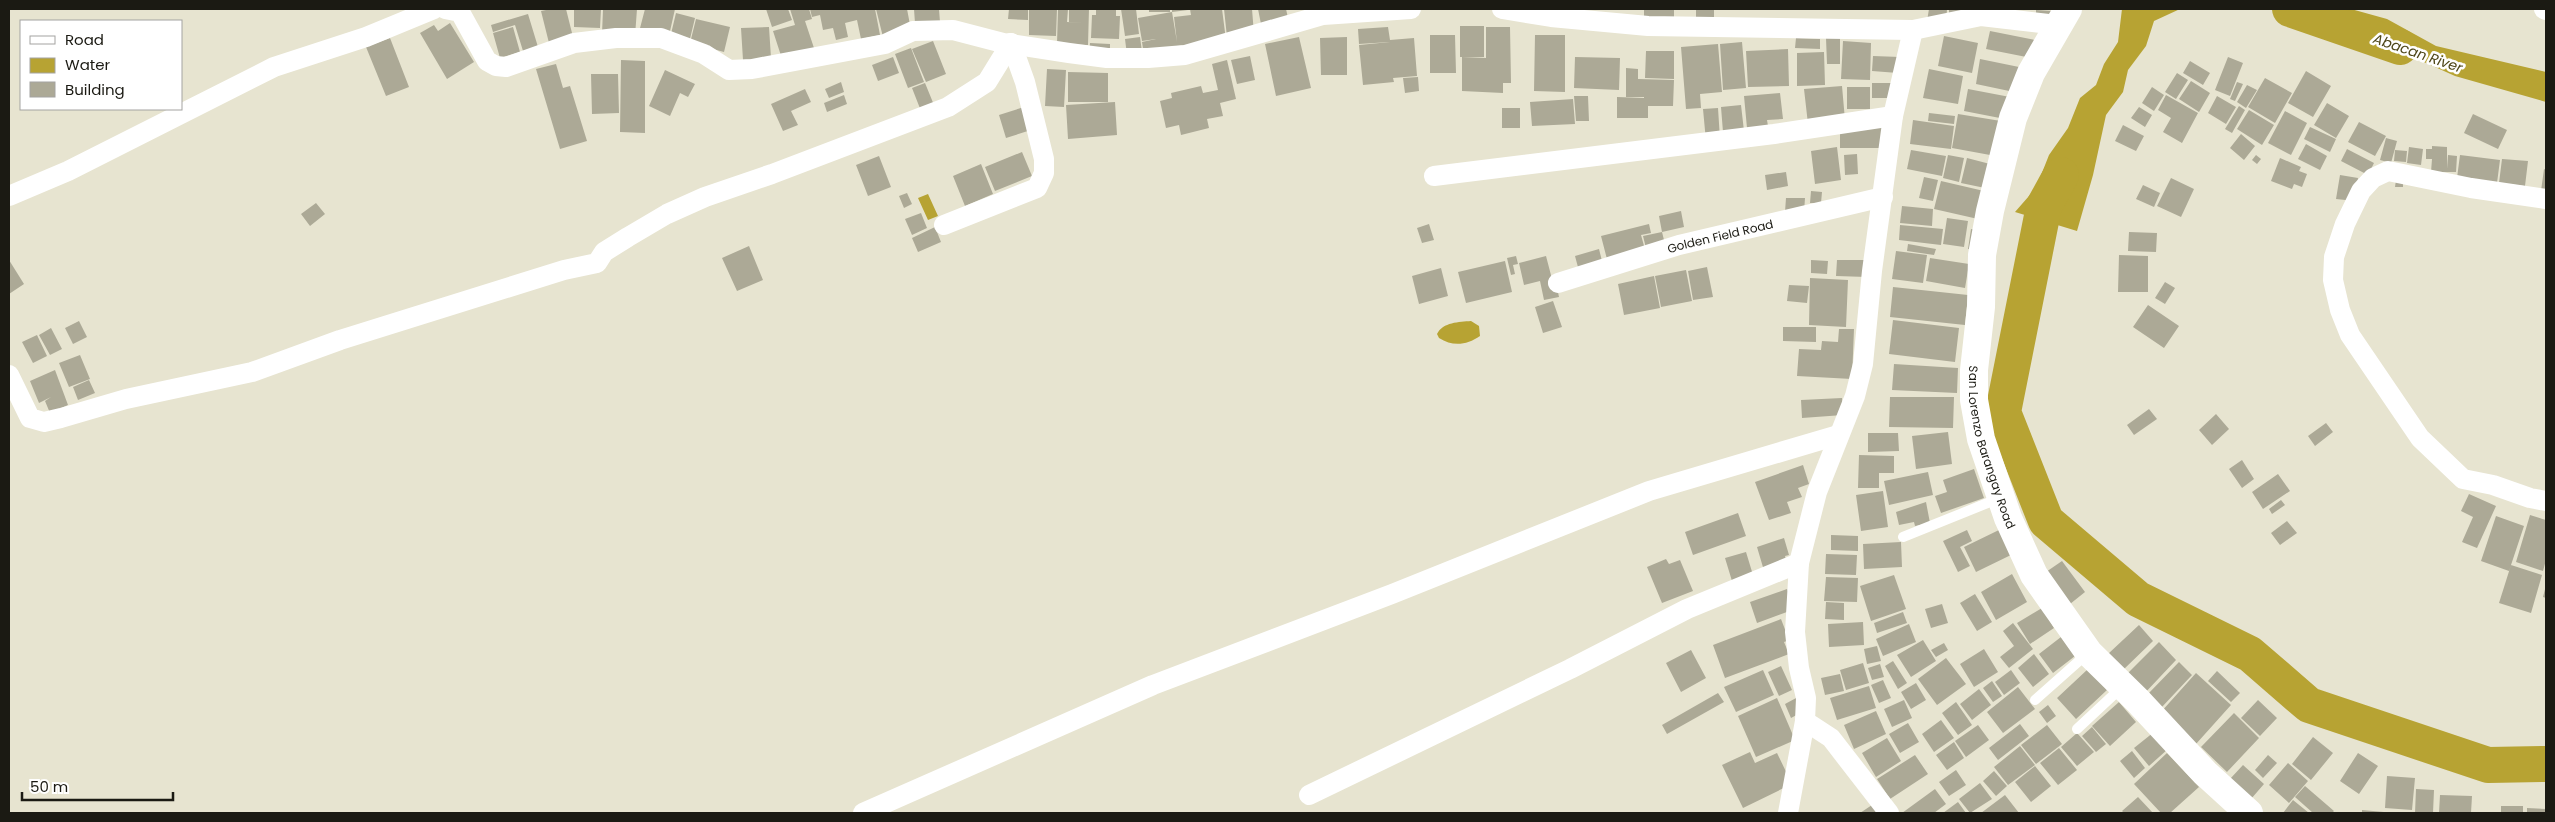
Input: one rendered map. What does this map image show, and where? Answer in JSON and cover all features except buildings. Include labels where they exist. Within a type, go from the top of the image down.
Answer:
[{"type":"street","points":[[9,196],[68,171],[274,68],[358,40],[434,9]]},
{"type":"street","points":[[445,9],[460,12],[488,61],[496,66],[506,67],[574,43],[616,38],[660,38],[704,54],[729,70],[752,70],[790,64],[885,44],[913,32],[952,30],[1011,43],[1107,58],[1185,55],[1323,15],[1411,9]]},
{"type":"street","points":[[1502,9],[1606,16],[1648,26],[1913,30],[1981,16],[2062,17]]},
{"type":"street","name":"San Lorenzo Barangay Road","points":[[2062,17],[2031,73],[2013,118],[1990,211],[1982,255],[1981,307],[1974,370],[1974,400],[1981,439],[2001,498],[2034,575],[2089,653],[2205,773],[2249,813]]},
{"type":"street","points":[[1788,813],[1805,721],[1806,698],[1798,668],[1796,632],[1799,563],[1817,492],[1855,396],[1864,364],[1872,271],[1893,116],[1913,30]]},
{"type":"street","points":[[944,225],[1037,188],[1044,173],[1044,159],[1025,82],[1011,43]]},
{"type":"street","points":[[9,376],[30,418],[44,422],[126,399],[252,372],[349,338],[564,270],[597,264],[604,252],[628,237],[667,214],[705,197],[772,174],[948,107],[987,82],[1011,43]]},
{"type":"street","points":[[1434,176],[1774,134],[1893,116]]},
{"type":"street","points":[[2546,199],[2471,188],[2388,171],[2373,178],[2357,200],[2345,224],[2334,257],[2334,280],[2340,310],[2350,335],[2420,438],[2463,480],[2493,485],[2530,498],[2546,501]]},
{"type":"street","name":"Golden Field Road","points":[[1558,283],[1679,245],[1883,197]]},
{"type":"street","points":[[862,813],[1153,685],[1383,597],[1648,491],[1838,435]]},
{"type":"street","points":[[1309,795],[1578,665],[1687,609],[1799,563]]},
{"type":"street","points":[[1805,721],[1831,738],[1889,813]]},
{"type":"lane","points":[[1903,537],[2001,498]]},
{"type":"lane","points":[[2035,700],[2089,653]]},
{"type":"lane","points":[[2077,729],[2122,686]]},
{"type":"water","points":[[2122,9],[2180,9],[2154,21],[2146,46],[2128,70],[2123,92],[2106,115],[2093,175],[2077,231],[2015,212],[2036,188],[2049,155],[2068,128],[2080,98],[2096,85],[2104,64],[2118,42]]},
{"type":"water","points":[[2281,9],[2351,9],[2387,19],[2436,46],[2546,72],[2546,102],[2455,76],[2326,18]]},
{"type":"water","points":[[928,194],[938,216],[928,220],[918,198]]},
{"type":"water","points":[[1471,321],[1479,326],[1480,336],[1465,343],[1449,343],[1439,338],[1437,334],[1447,325]]},
{"type":"waterway","name":"Abacan River","points":[[2290,9],[2400,47]]},
{"type":"waterway","points":[[2061,175],[2044,206],[2003,412],[2046,521],[2138,599],[2250,654],[2309,705],[2488,765],[2546,764]]}]
